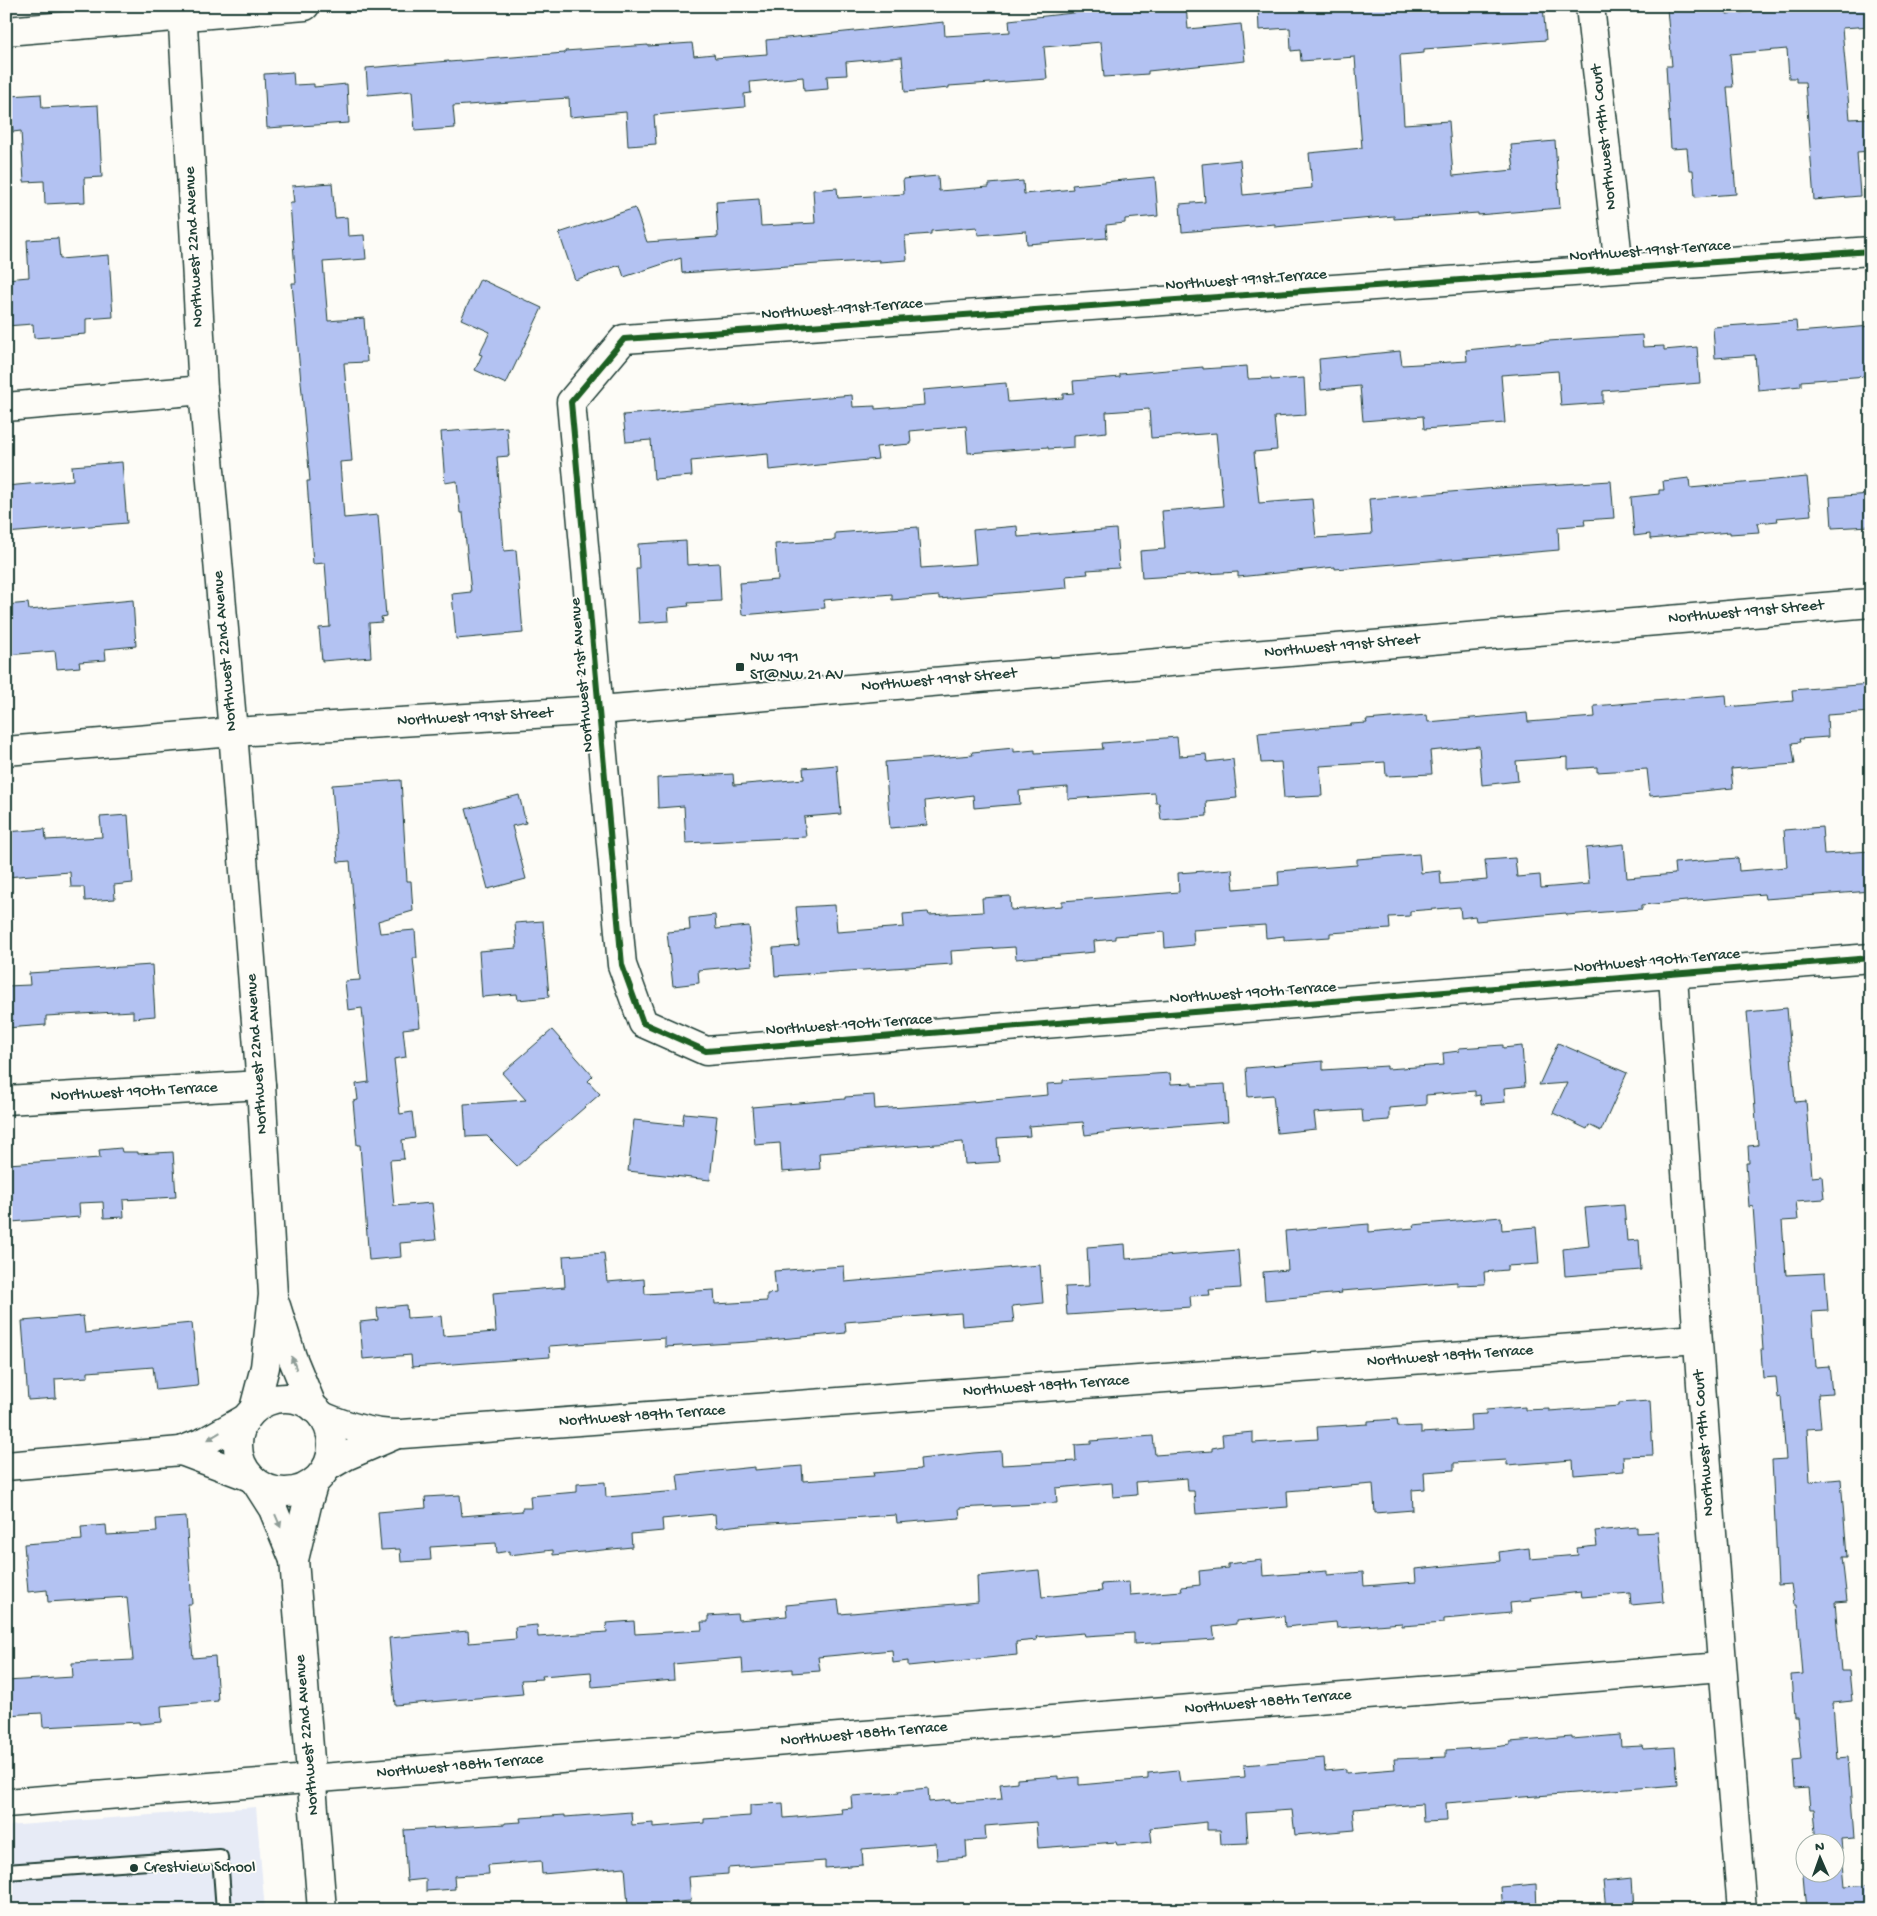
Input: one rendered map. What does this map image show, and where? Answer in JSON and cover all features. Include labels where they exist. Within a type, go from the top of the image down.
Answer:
[{"type":"street","points":[[6,31],[182,11],[306,6]]},
{"type":"street","name":"Northwest 19th Court","points":[[1590,6],[1619,268]]},
{"type":"street","name":"Northwest 22nd Avenue","points":[[182,11],[203,390],[261,1085],[272,1295],[265,1368],[250,1414]]},
{"type":"street","name":"Northwest 191st Terrace","points":[[624,339],[1871,251]]},
{"type":"street","name":"Northwest 21st Avenue","points":[[624,339],[571,402],[622,965],[643,1023]]},
{"type":"street","points":[[6,407],[203,390]]},
{"type":"street","name":"Northwest 191st Street","points":[[6,750],[233,732],[600,710],[1871,603]]},
{"type":"street","name":"Northwest 190th Terrace","points":[[643,1023],[706,1051],[1871,958]]},
{"type":"street","name":"Northwest 19th Court","points":[[1673,975],[1721,1667],[1742,1910]]},
{"type":"street","name":"Northwest 190th Terrace","points":[[6,1100],[261,1085]]},
{"type":"street","name":"Northwest 22nd Avenue","points":[[272,1295],[292,1357],[318,1412]]},
{"type":"street","name":"Northwest 189th Terrace","points":[[318,1412],[352,1427],[395,1434],[1697,1339]]},
{"type":"street","points":[[181,1451],[271,1490],[286,1493],[301,1490],[320,1474],[331,1458],[332,1442],[329,1426],[307,1402],[292,1398],[275,1398],[260,1404],[239,1429],[237,1445],[239,1460],[254,1481]]},
{"type":"street","points":[[6,1466],[181,1451],[206,1441],[250,1414]]},
{"type":"street","name":"Northwest 189th Terrace","points":[[320,1474],[346,1456],[395,1434]]},
{"type":"street","name":"Northwest 22nd Avenue","points":[[294,1560],[307,1505],[320,1474]]},
{"type":"street","name":"Northwest 22nd Avenue","points":[[254,1481],[273,1509],[294,1560],[322,1910]]},
{"type":"street","name":"Northwest 188th Terrace","points":[[6,1803],[1721,1667]]},
{"type":"lane","points":[[6,1872],[220,1857],[224,1910]]},
{"type":"shaded area","name":"Crestview School","points":[[256,1807],[265,1910],[6,1910],[6,1826]]},
{"type":"building","points":[[1142,6],[1142,9],[1186,6],[1188,29],[1241,24],[1245,61],[1148,71],[1148,74],[1104,77],[1101,42],[1044,47],[1047,79],[949,86],[949,88],[905,92],[902,57],[846,62],[847,75],[827,76],[828,89],[804,91],[803,77],[750,82],[751,93],[744,94],[745,107],[654,115],[656,144],[628,146],[626,112],[570,117],[569,98],[453,106],[455,128],[415,131],[412,91],[368,95],[366,68],[565,53],[565,51],[692,43],[694,56],[714,54],[715,58],[767,54],[766,40],[944,22],[945,36],[1010,32],[1009,20]]},
{"type":"building","points":[[1258,6],[1543,6],[1546,40],[1424,49],[1424,53],[1400,55],[1404,124],[1449,121],[1453,176],[1514,170],[1511,145],[1555,141],[1560,208],[1478,215],[1478,213],[1394,219],[1394,216],[1275,227],[1275,224],[1182,232],[1180,204],[1205,202],[1202,164],[1240,160],[1243,195],[1312,188],[1309,153],[1362,148],[1355,57],[1301,61],[1300,50],[1291,51],[1290,28],[1259,30]]},
{"type":"building","points":[[1695,6],[1726,6],[1727,14],[1783,9],[1783,6],[1871,6],[1871,26],[1842,28],[1850,119],[1869,118],[1871,151],[1857,152],[1860,196],[1814,200],[1805,82],[1796,82],[1796,78],[1789,78],[1787,49],[1730,54],[1733,87],[1727,87],[1736,194],[1695,197],[1693,170],[1689,170],[1687,148],[1671,149],[1666,66],[1672,66],[1667,9]]},
{"type":"building","points":[[293,72],[294,85],[314,84],[314,87],[347,84],[349,123],[267,128],[264,74]]},
{"type":"building","points":[[41,94],[42,108],[98,105],[102,177],[84,178],[85,202],[45,204],[44,181],[24,182],[21,131],[13,132],[10,96]]},
{"type":"building","points":[[938,176],[939,191],[989,187],[989,184],[1023,181],[1024,194],[1073,189],[1072,185],[1155,177],[1158,216],[1125,219],[1125,223],[1106,225],[1107,238],[1027,244],[1026,231],[978,235],[977,227],[931,231],[931,234],[905,236],[907,260],[879,262],[879,260],[682,273],[681,258],[624,277],[620,265],[575,280],[559,233],[635,208],[647,242],[718,237],[716,202],[759,199],[761,226],[815,223],[813,190],[837,188],[838,198],[904,194],[903,179]]},
{"type":"building","points":[[332,183],[335,218],[347,217],[348,236],[364,235],[366,259],[323,262],[328,321],[364,318],[367,362],[344,363],[352,461],[340,462],[344,518],[378,515],[386,616],[381,617],[382,622],[369,623],[371,657],[322,661],[319,628],[330,627],[325,563],[313,564],[307,481],[310,481],[292,283],[296,283],[290,203],[294,203],[292,186]]},
{"type":"building","points":[[58,238],[60,259],[109,255],[113,317],[86,319],[86,334],[34,338],[33,324],[6,326],[6,279],[29,277],[27,240]]},
{"type":"building","points":[[480,279],[542,308],[506,384],[475,370],[482,355],[479,354],[490,332],[461,319]]},
{"type":"building","points":[[1796,321],[1797,332],[1871,326],[1871,363],[1866,363],[1867,376],[1801,381],[1801,386],[1758,390],[1755,355],[1715,358],[1713,327]]},
{"type":"building","points":[[1642,335],[1643,347],[1664,346],[1664,350],[1697,347],[1700,383],[1603,391],[1603,403],[1561,406],[1558,371],[1501,375],[1505,423],[1424,429],[1423,416],[1363,421],[1360,386],[1321,390],[1319,359],[1400,351],[1402,365],[1467,361],[1466,350],[1517,345],[1517,343]]},
{"type":"building","points":[[1247,366],[1248,379],[1304,378],[1306,415],[1274,417],[1277,450],[1254,452],[1259,503],[1312,499],[1316,538],[1372,534],[1369,499],[1497,488],[1611,481],[1614,518],[1584,520],[1585,525],[1558,527],[1559,550],[1335,569],[1335,567],[1238,577],[1238,572],[1142,578],[1140,551],[1165,549],[1162,511],[1223,506],[1216,433],[1151,438],[1149,409],[1106,412],[1107,432],[1074,435],[1074,447],[968,453],[966,426],[910,431],[911,444],[876,447],[878,459],[769,470],[768,454],[691,461],[692,476],[654,479],[651,440],[626,442],[623,415],[852,395],[853,407],[875,406],[875,409],[924,405],[923,390],[1006,383],[1008,402],[1063,398],[1063,394],[1074,393],[1073,381],[1120,377],[1120,374],[1203,367],[1203,369]]},
{"type":"building","points":[[507,427],[509,456],[497,457],[504,551],[516,550],[523,633],[456,639],[452,594],[471,592],[463,513],[460,513],[457,481],[445,483],[441,432]]},
{"type":"building","points":[[122,462],[127,523],[6,533],[6,486],[73,480],[72,466]]},
{"type":"building","points":[[1807,477],[1811,515],[1777,518],[1778,521],[1757,523],[1759,532],[1730,534],[1730,532],[1650,539],[1650,534],[1634,536],[1631,497],[1659,494],[1659,490],[1664,490],[1663,481],[1689,478],[1690,488]]},
{"type":"building","points":[[1871,494],[1871,526],[1832,528],[1830,497]]},
{"type":"building","points":[[1017,526],[1018,537],[1116,529],[1119,568],[1087,570],[1088,574],[1066,576],[1067,588],[939,599],[939,596],[892,600],[892,594],[824,600],[825,608],[742,615],[739,583],[778,580],[775,544],[835,540],[835,533],[918,527],[921,568],[976,564],[973,530]]},
{"type":"building","points":[[686,541],[687,565],[719,563],[721,601],[688,603],[689,606],[668,608],[669,621],[639,623],[636,569],[639,569],[638,544]]},
{"type":"building","points":[[133,600],[136,646],[105,649],[106,660],[79,662],[80,667],[57,669],[55,651],[6,655],[6,605],[28,603],[29,610]]},
{"type":"building","points":[[1871,684],[1871,712],[1827,715],[1828,737],[1799,739],[1800,742],[1792,743],[1795,764],[1731,769],[1733,788],[1650,796],[1647,769],[1597,772],[1597,767],[1568,769],[1568,757],[1516,761],[1518,781],[1482,785],[1479,746],[1430,751],[1432,774],[1386,776],[1385,762],[1320,766],[1322,796],[1284,798],[1281,762],[1261,763],[1258,733],[1351,725],[1367,723],[1366,720],[1427,715],[1428,722],[1527,713],[1528,722],[1595,717],[1594,706],[1726,695],[1727,707],[1793,701],[1792,690]]},
{"type":"building","points":[[1177,737],[1179,756],[1206,754],[1207,762],[1233,759],[1237,798],[1206,801],[1207,816],[1161,820],[1159,803],[1156,803],[1155,793],[1068,799],[1068,787],[1019,791],[1020,804],[974,808],[973,795],[925,801],[927,825],[890,828],[885,762],[973,755],[972,752],[1014,748],[1014,752],[1035,750],[1035,753],[1103,749],[1102,743]]},
{"type":"building","points":[[837,765],[841,814],[804,817],[806,837],[686,843],[684,806],[658,808],[657,778],[733,774],[734,785],[804,779],[803,768]]},
{"type":"building","points":[[401,780],[407,881],[411,881],[413,911],[378,921],[380,933],[415,930],[417,958],[413,958],[420,1027],[403,1029],[406,1057],[394,1059],[400,1114],[412,1112],[415,1138],[402,1140],[404,1159],[390,1160],[394,1206],[432,1203],[436,1240],[400,1243],[401,1257],[369,1260],[360,1145],[357,1145],[353,1101],[358,1100],[356,1084],[369,1082],[362,1008],[348,1010],[345,981],[360,980],[350,861],[338,862],[332,785]]},
{"type":"building","points":[[519,795],[526,823],[512,826],[526,879],[488,889],[466,809]]},
{"type":"building","points":[[128,815],[133,883],[114,885],[115,899],[85,901],[84,887],[71,887],[70,872],[6,877],[6,832],[45,829],[46,840],[102,837],[100,817]]},
{"type":"building","points":[[1822,827],[1824,854],[1871,851],[1871,891],[1765,899],[1764,894],[1642,905],[1642,909],[1476,921],[1475,916],[1461,918],[1460,907],[1410,911],[1410,916],[1389,917],[1390,929],[1330,933],[1330,937],[1284,940],[1284,936],[1266,938],[1265,925],[1193,930],[1194,945],[1165,948],[1164,932],[1115,936],[1115,939],[1094,941],[1095,952],[1016,959],[1015,947],[951,951],[952,964],[775,976],[773,948],[799,946],[796,907],[835,905],[837,932],[904,927],[903,914],[928,912],[929,915],[983,912],[982,898],[1010,896],[1011,910],[1062,906],[1062,901],[1179,892],[1178,873],[1232,869],[1234,889],[1279,885],[1278,871],[1357,865],[1357,859],[1419,854],[1421,873],[1440,871],[1441,884],[1487,880],[1485,860],[1515,858],[1517,877],[1540,875],[1541,888],[1589,884],[1586,848],[1624,844],[1627,878],[1675,874],[1674,863],[1738,858],[1739,871],[1787,867],[1784,830]]},
{"type":"building","points":[[715,915],[716,929],[749,926],[753,965],[698,970],[699,983],[673,986],[667,932],[690,930],[689,918]]},
{"type":"building","points":[[543,921],[549,997],[518,1000],[517,994],[482,997],[479,951],[517,948],[515,923]]},
{"type":"building","points":[[152,965],[155,1016],[133,1018],[133,1011],[46,1016],[46,1025],[6,1028],[6,986],[30,985],[29,973]]},
{"type":"building","points":[[1787,1008],[1795,1102],[1806,1101],[1812,1177],[1822,1176],[1824,1199],[1796,1201],[1798,1220],[1782,1221],[1786,1275],[1825,1273],[1828,1311],[1812,1312],[1816,1367],[1829,1366],[1832,1393],[1818,1394],[1821,1428],[1807,1429],[1810,1482],[1841,1479],[1847,1557],[1842,1557],[1847,1601],[1835,1602],[1841,1671],[1849,1671],[1852,1701],[1833,1703],[1837,1758],[1848,1757],[1854,1839],[1844,1840],[1844,1834],[1816,1834],[1814,1809],[1810,1809],[1808,1788],[1795,1789],[1793,1761],[1801,1760],[1797,1717],[1794,1717],[1791,1675],[1803,1674],[1797,1605],[1794,1605],[1791,1584],[1778,1585],[1772,1460],[1786,1459],[1781,1397],[1778,1398],[1776,1377],[1763,1378],[1761,1350],[1763,1350],[1753,1206],[1749,1207],[1746,1163],[1749,1163],[1748,1146],[1758,1145],[1747,1012]]},
{"type":"building","points":[[552,1030],[593,1076],[588,1081],[600,1094],[517,1166],[487,1136],[466,1137],[464,1104],[526,1100],[502,1073]]},
{"type":"building","points":[[1558,1043],[1627,1073],[1601,1131],[1589,1125],[1587,1129],[1553,1113],[1567,1083],[1539,1085]]},
{"type":"building","points":[[1503,1045],[1503,1048],[1522,1046],[1525,1086],[1504,1088],[1505,1102],[1481,1104],[1480,1095],[1475,1096],[1475,1091],[1426,1095],[1426,1105],[1389,1108],[1389,1120],[1363,1122],[1362,1110],[1314,1113],[1316,1129],[1277,1133],[1273,1095],[1248,1097],[1246,1068],[1323,1061],[1323,1070],[1387,1066],[1387,1069],[1444,1065],[1443,1053],[1459,1051],[1459,1048]]},
{"type":"building","points":[[1170,1073],[1171,1084],[1192,1083],[1192,1086],[1225,1084],[1228,1122],[1110,1131],[1085,1135],[1083,1122],[1029,1126],[1030,1136],[997,1138],[999,1162],[965,1164],[963,1142],[819,1153],[820,1169],[782,1172],[780,1143],[755,1145],[752,1107],[874,1095],[875,1109],[949,1104],[1048,1095],[1047,1084],[1063,1083],[1063,1080]]},
{"type":"building","points":[[684,1113],[717,1116],[710,1180],[628,1171],[634,1120],[682,1125]]},
{"type":"building","points":[[121,1148],[122,1152],[138,1152],[138,1154],[173,1152],[176,1197],[123,1200],[124,1217],[104,1218],[103,1202],[79,1203],[80,1217],[11,1222],[7,1164],[100,1158],[99,1150]]},
{"type":"building","points":[[1624,1205],[1627,1241],[1639,1240],[1641,1270],[1565,1276],[1563,1249],[1589,1246],[1585,1208]]},
{"type":"building","points":[[1501,1217],[1502,1230],[1536,1227],[1539,1264],[1507,1266],[1507,1270],[1484,1272],[1485,1284],[1457,1285],[1457,1282],[1341,1291],[1342,1293],[1265,1300],[1263,1272],[1288,1270],[1285,1231],[1369,1224],[1369,1232],[1414,1228],[1413,1225]]},
{"type":"building","points":[[1125,1244],[1126,1259],[1238,1250],[1241,1288],[1209,1290],[1210,1295],[1190,1296],[1191,1307],[1067,1315],[1065,1287],[1089,1286],[1087,1247]]},
{"type":"building","points":[[604,1253],[607,1282],[644,1279],[645,1294],[714,1290],[715,1304],[767,1301],[767,1294],[776,1293],[774,1271],[844,1266],[845,1282],[1040,1265],[1043,1303],[1012,1306],[1014,1322],[962,1326],[961,1313],[845,1322],[846,1333],[748,1342],[665,1347],[665,1338],[549,1346],[550,1357],[412,1367],[411,1355],[363,1359],[360,1322],[378,1320],[377,1308],[406,1305],[407,1318],[441,1316],[443,1336],[496,1332],[493,1293],[565,1287],[563,1256]]},
{"type":"building","points":[[83,1316],[85,1333],[192,1323],[198,1386],[156,1390],[153,1367],[88,1372],[88,1377],[55,1379],[56,1398],[28,1400],[22,1321]]},
{"type":"building","points":[[1650,1401],[1653,1455],[1623,1456],[1624,1471],[1574,1475],[1573,1460],[1507,1465],[1507,1460],[1454,1463],[1454,1470],[1424,1472],[1425,1489],[1412,1490],[1413,1510],[1375,1513],[1373,1484],[1287,1491],[1288,1507],[1196,1514],[1194,1491],[1188,1491],[1187,1478],[1136,1482],[1137,1495],[1113,1497],[1112,1483],[1056,1488],[1057,1503],[959,1508],[960,1518],[897,1523],[896,1515],[716,1528],[715,1514],[662,1519],[663,1531],[631,1534],[632,1547],[553,1555],[553,1550],[509,1555],[509,1551],[497,1553],[496,1543],[430,1547],[431,1560],[401,1562],[400,1549],[381,1550],[378,1512],[426,1508],[425,1497],[460,1495],[462,1516],[522,1511],[522,1508],[531,1508],[530,1496],[577,1492],[577,1484],[605,1482],[606,1497],[679,1491],[677,1475],[755,1467],[755,1470],[802,1466],[803,1481],[874,1476],[873,1473],[921,1469],[920,1459],[973,1453],[1001,1451],[1002,1465],[1076,1461],[1075,1445],[1091,1444],[1091,1441],[1153,1436],[1155,1455],[1212,1451],[1212,1448],[1223,1446],[1222,1435],[1253,1432],[1253,1443],[1318,1439],[1317,1427],[1368,1424],[1368,1421],[1397,1419],[1398,1427],[1421,1426],[1421,1433],[1471,1430],[1470,1415],[1486,1414],[1486,1410],[1525,1407],[1525,1410],[1549,1409],[1549,1411],[1619,1406],[1619,1403]]},
{"type":"building","points":[[186,1517],[192,1604],[188,1604],[193,1658],[215,1656],[218,1701],[161,1706],[162,1722],[139,1724],[139,1722],[43,1727],[42,1713],[6,1715],[6,1681],[73,1677],[72,1663],[133,1660],[127,1597],[48,1602],[47,1590],[28,1592],[24,1544],[82,1540],[81,1527],[106,1525],[107,1535],[157,1532],[156,1519]]},
{"type":"building","points":[[1637,1527],[1637,1533],[1658,1532],[1664,1602],[1631,1605],[1630,1593],[1582,1597],[1581,1592],[1530,1598],[1531,1601],[1510,1603],[1511,1613],[1444,1619],[1444,1623],[1402,1626],[1402,1623],[1337,1628],[1336,1622],[1285,1627],[1284,1616],[1236,1621],[1236,1624],[1213,1627],[1215,1639],[1134,1644],[1134,1633],[1085,1636],[1084,1633],[1036,1637],[1037,1640],[1016,1642],[1017,1655],[908,1666],[908,1661],[893,1663],[892,1650],[818,1657],[820,1671],[792,1673],[792,1669],[743,1673],[742,1658],[673,1664],[674,1680],[592,1687],[591,1672],[542,1676],[543,1679],[521,1680],[523,1694],[395,1705],[389,1638],[468,1631],[469,1643],[516,1639],[515,1627],[537,1625],[538,1637],[607,1632],[606,1623],[634,1621],[635,1634],[702,1630],[701,1622],[708,1622],[708,1616],[737,1614],[738,1620],[787,1616],[786,1605],[838,1600],[840,1614],[978,1602],[977,1576],[1039,1570],[1042,1597],[1102,1591],[1101,1584],[1129,1582],[1130,1595],[1182,1591],[1181,1587],[1200,1585],[1199,1571],[1228,1568],[1228,1564],[1262,1560],[1263,1576],[1327,1571],[1327,1575],[1363,1572],[1364,1586],[1416,1582],[1415,1569],[1500,1561],[1499,1552],[1529,1548],[1530,1559],[1578,1555],[1577,1548],[1597,1546],[1595,1531]]},
{"type":"building","points":[[1620,1735],[1621,1747],[1642,1746],[1643,1749],[1675,1747],[1678,1785],[1446,1803],[1447,1821],[1423,1822],[1422,1804],[1353,1809],[1355,1830],[1295,1835],[1292,1810],[1246,1813],[1248,1843],[1221,1844],[1220,1830],[1207,1830],[1207,1822],[1150,1828],[1152,1842],[1117,1845],[1116,1842],[1038,1848],[1036,1822],[985,1826],[986,1840],[966,1841],[967,1857],[937,1860],[936,1843],[862,1849],[863,1865],[825,1868],[825,1861],[728,1868],[728,1874],[689,1877],[691,1901],[628,1906],[625,1867],[542,1874],[541,1861],[488,1865],[489,1874],[454,1876],[455,1889],[426,1891],[426,1879],[407,1881],[404,1830],[505,1824],[521,1822],[520,1818],[631,1812],[632,1825],[653,1823],[653,1827],[704,1823],[704,1819],[750,1816],[750,1805],[783,1803],[784,1818],[842,1813],[841,1809],[852,1808],[851,1796],[899,1793],[898,1791],[928,1788],[929,1802],[950,1800],[950,1803],[1002,1799],[1000,1784],[1017,1782],[1017,1779],[1058,1776],[1058,1779],[1079,1777],[1079,1785],[1148,1779],[1148,1773],[1178,1770],[1180,1782],[1245,1777],[1244,1765],[1324,1758],[1325,1771],[1346,1769],[1346,1773],[1395,1769],[1394,1759],[1446,1757],[1446,1750],[1510,1745],[1510,1742]]},
{"type":"building","points":[[1844,1874],[1845,1886],[1871,1884],[1871,1910],[1806,1910],[1804,1884],[1844,1884]]},
{"type":"building","points":[[1632,1878],[1634,1910],[1606,1910],[1603,1881]]},
{"type":"building","points":[[1536,1884],[1537,1910],[1503,1910],[1501,1887]]},
{"type":"cycle path","points":[[1871,251],[624,339],[571,402],[622,965],[643,1023],[706,1051],[1871,958]]},
{"type":"place","name":"NW 191 ST@NW 21 AV","points":[[740,667]]},
{"type":"place","name":"Crestview School","points":[[134,1868]]}]
